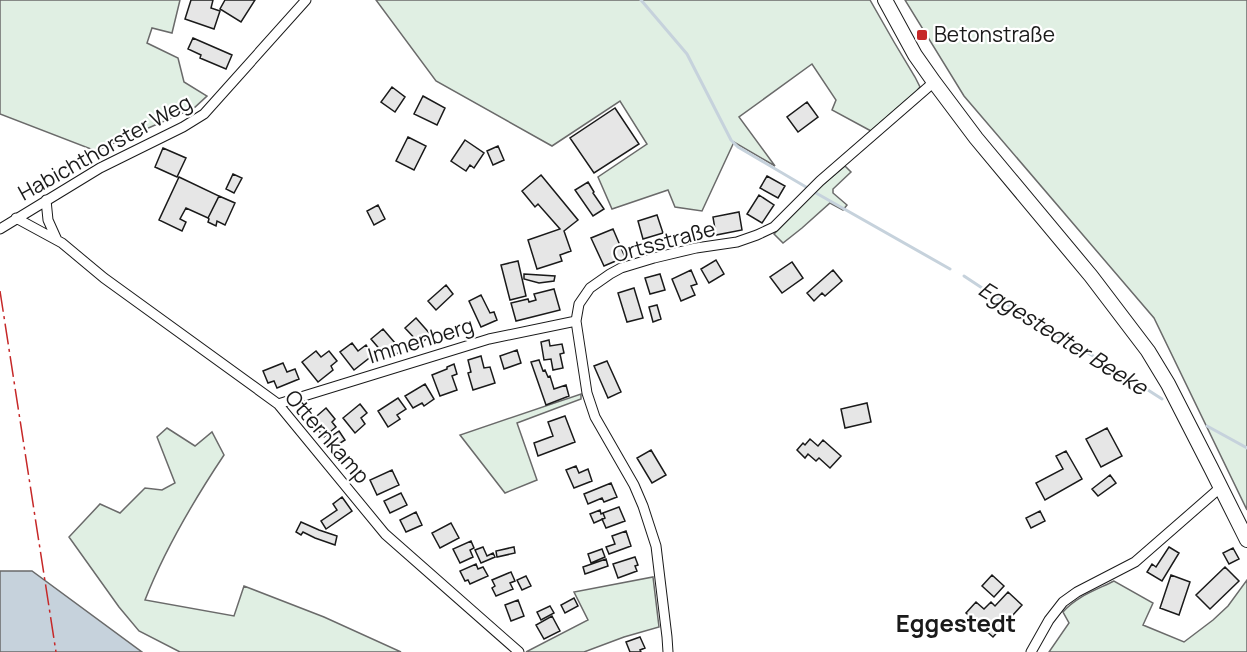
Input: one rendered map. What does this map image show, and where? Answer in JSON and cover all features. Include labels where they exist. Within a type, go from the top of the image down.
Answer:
[{"type":"main road","points":[[885,0],[915,55],[934,82],[976,138],[1091,276],[1148,351],[1168,384],[1247,540]]},
{"type":"street","name":"Habichthorster Weg","points":[[0,229],[100,168],[183,127],[204,114],[306,0]]},
{"type":"street","name":"Ortsstraße","points":[[668,652],[656,546],[643,506],[596,417],[587,393],[576,321],[579,304],[590,288],[621,268],[696,248],[737,242],[774,226],[820,181],[934,82]]},
{"type":"street","points":[[46,200],[48,220],[59,241]]},
{"type":"street","name":"Otternkamp","points":[[16,218],[59,241],[105,278],[278,404],[385,534],[519,652]]},
{"type":"street","name":"Immenberg","points":[[278,404],[489,339],[576,321]]},
{"type":"street","points":[[1031,652],[1049,620],[1063,602],[1077,592],[1135,562],[1221,487]]},
{"type":"green space","points":[[0,0],[180,0],[172,33],[152,28],[147,43],[178,58],[184,82],[207,96],[194,108],[96,151],[0,114]]},
{"type":"green space","points":[[376,0],[870,0],[920,87],[871,131],[832,110],[836,100],[812,64],[739,117],[775,166],[734,142],[702,211],[675,207],[668,190],[612,209],[598,177],[647,144],[620,101],[552,146],[436,81]]},
{"type":"green space","points":[[905,0],[1247,0],[1247,510],[1154,318],[964,96]]},
{"type":"green space","points":[[845,166],[851,172],[833,189],[833,193],[847,205],[843,210],[830,203],[783,243],[774,234],[819,188]]},
{"type":"green space","points":[[581,394],[581,399],[517,423],[537,480],[505,493],[460,435]]},
{"type":"green space","points":[[167,428],[195,446],[212,432],[224,455],[181,525],[145,600],[234,616],[244,586],[324,617],[401,652],[180,652],[139,631],[69,537],[100,504],[120,513],[145,488],[162,490],[175,483],[157,437]]},
{"type":"green space","points":[[653,577],[659,627],[584,652],[526,652],[588,620],[574,592]]},
{"type":"green space","points":[[1247,580],[1247,652],[1049,652],[1069,623],[1063,612],[1068,606],[1114,581],[1153,603],[1143,625],[1184,642],[1228,606]]},
{"type":"shaded area","points":[[0,571],[32,571],[142,652],[0,652]]},
{"type":"building","points":[[191,0],[213,0],[211,8],[220,11],[214,29],[185,19]]},
{"type":"building","points":[[225,0],[255,0],[241,22],[220,9]]},
{"type":"building","points":[[193,38],[232,55],[226,69],[200,58],[201,55],[188,49]]},
{"type":"building","points":[[392,87],[405,97],[395,112],[381,102]]},
{"type":"building","points":[[423,96],[445,108],[437,125],[414,114]]},
{"type":"building","points":[[807,102],[818,117],[798,132],[787,117]]},
{"type":"building","points":[[615,108],[639,144],[594,173],[570,138]]},
{"type":"building","points":[[408,137],[426,146],[414,170],[396,161]]},
{"type":"building","points":[[465,140],[484,153],[474,168],[470,165],[466,171],[451,161]]},
{"type":"building","points":[[498,146],[504,160],[493,165],[487,151]]},
{"type":"building","points":[[163,148],[186,158],[177,177],[155,167]]},
{"type":"building","points":[[233,174],[242,178],[234,193],[226,189]]},
{"type":"building","points":[[541,175],[578,220],[564,231],[571,251],[560,255],[562,261],[537,269],[528,240],[560,229],[538,204],[535,207],[522,191]]},
{"type":"building","points":[[767,176],[785,186],[778,198],[760,188]]},
{"type":"building","points":[[179,177],[219,196],[208,218],[186,208],[180,219],[186,222],[182,231],[159,220]]},
{"type":"building","points":[[588,182],[604,209],[593,216],[575,190]]},
{"type":"building","points":[[759,195],[774,205],[762,223],[747,214]]},
{"type":"building","points":[[219,196],[235,203],[225,225],[217,221],[216,226],[208,222],[208,218]]},
{"type":"building","points":[[378,205],[385,219],[374,225],[367,211]]},
{"type":"building","points":[[739,212],[742,230],[716,235],[713,217]]},
{"type":"building","points":[[657,215],[663,233],[643,239],[638,221]]},
{"type":"building","points":[[613,229],[625,257],[604,266],[591,238]]},
{"type":"building","points":[[716,260],[724,274],[709,283],[701,269]]},
{"type":"building","points":[[518,261],[526,296],[510,300],[501,265]]},
{"type":"building","points":[[792,262],[803,278],[782,293],[770,277]]},
{"type":"building","points":[[691,270],[697,284],[691,286],[695,295],[681,301],[672,279]]},
{"type":"building","points":[[833,270],[842,281],[825,296],[822,293],[814,301],[807,293]]},
{"type":"building","points":[[524,274],[555,276],[554,281],[539,283],[524,279]]},
{"type":"building","points":[[660,274],[665,290],[650,294],[645,278]]},
{"type":"building","points":[[446,285],[453,294],[436,310],[428,301]]},
{"type":"building","points":[[634,288],[643,318],[627,322],[618,293]]},
{"type":"building","points":[[554,289],[560,310],[516,321],[511,303],[528,299],[529,302],[536,300],[534,294]]},
{"type":"building","points":[[481,295],[490,313],[494,312],[497,320],[481,327],[469,301]]},
{"type":"building","points":[[657,305],[661,319],[653,322],[649,307]]},
{"type":"building","points":[[416,318],[431,335],[420,344],[405,328]]},
{"type":"building","points":[[383,329],[401,350],[393,357],[386,349],[382,352],[371,339]]},
{"type":"building","points":[[549,340],[550,346],[562,344],[564,353],[560,354],[563,368],[553,370],[551,359],[544,360],[541,342]]},
{"type":"building","points":[[352,343],[358,351],[366,345],[373,355],[354,370],[340,352]]},
{"type":"building","points":[[517,350],[521,363],[504,369],[500,356]]},
{"type":"building","points":[[316,351],[321,357],[329,351],[337,361],[331,366],[333,370],[318,382],[302,362]]},
{"type":"building","points":[[481,356],[484,368],[490,367],[495,383],[473,390],[468,373],[471,372],[468,360]]},
{"type":"building","points":[[539,360],[543,371],[545,370],[548,377],[550,376],[554,389],[566,385],[569,396],[546,405],[531,362]]},
{"type":"building","points":[[607,361],[621,392],[608,398],[594,366]]},
{"type":"building","points":[[283,363],[287,372],[295,369],[299,379],[277,388],[274,381],[268,383],[263,371]]},
{"type":"building","points":[[454,364],[457,374],[452,376],[457,390],[440,396],[432,375]]},
{"type":"building","points":[[425,384],[434,399],[424,406],[422,403],[413,408],[405,396]]},
{"type":"building","points":[[398,398],[406,409],[397,415],[400,419],[388,427],[378,411]]},
{"type":"building","points":[[867,403],[871,422],[845,428],[841,409]]},
{"type":"building","points":[[360,404],[367,413],[361,418],[365,424],[355,433],[343,418]]},
{"type":"building","points":[[326,408],[335,419],[332,422],[336,427],[324,437],[311,421]]},
{"type":"building","points":[[565,416],[575,442],[538,456],[534,443],[553,436],[548,422]]},
{"type":"building","points":[[1107,428],[1122,456],[1101,467],[1086,439]]},
{"type":"building","points":[[339,431],[345,440],[334,447],[329,438]]},
{"type":"building","points":[[810,439],[818,446],[823,440],[841,456],[830,468],[819,458],[816,461],[808,454],[805,458],[797,450]]},
{"type":"building","points":[[651,450],[666,475],[652,483],[637,458]]},
{"type":"building","points":[[1066,451],[1082,479],[1045,500],[1036,483],[1063,469],[1056,456]]},
{"type":"building","points":[[576,466],[579,473],[588,469],[592,481],[574,488],[566,470]]},
{"type":"building","points":[[392,470],[399,485],[377,495],[370,480]]},
{"type":"building","points":[[1110,475],[1116,483],[1098,496],[1092,489]]},
{"type":"building","points":[[611,483],[617,497],[604,502],[602,498],[588,504],[584,494]]},
{"type":"building","points":[[401,493],[407,505],[390,513],[384,501]]},
{"type":"building","points":[[342,497],[352,511],[326,529],[321,521],[337,510],[333,504]]},
{"type":"building","points":[[619,507],[625,521],[606,528],[602,519],[605,518],[603,513]]},
{"type":"building","points":[[600,510],[605,518],[594,523],[590,514]]},
{"type":"building","points":[[1040,511],[1045,521],[1031,528],[1026,518]]},
{"type":"building","points":[[416,512],[422,525],[406,532],[400,520]]},
{"type":"building","points":[[301,522],[337,536],[335,545],[303,532],[301,535],[296,532]]},
{"type":"building","points":[[451,523],[459,538],[440,548],[432,533]]},
{"type":"building","points":[[626,531],[631,546],[609,554],[606,547],[615,544],[612,536]]},
{"type":"building","points":[[471,541],[474,548],[470,550],[473,557],[460,563],[453,549]]},
{"type":"building","points":[[483,547],[487,556],[493,553],[495,557],[481,563],[475,550]]},
{"type":"building","points":[[514,547],[515,553],[497,557],[496,551]]},
{"type":"building","points":[[1169,547],[1179,553],[1162,581],[1147,572],[1152,564],[1156,567]]},
{"type":"building","points":[[1233,548],[1239,559],[1229,564],[1223,553]]},
{"type":"building","points":[[602,549],[605,557],[591,563],[588,554]]},
{"type":"building","points":[[635,557],[638,565],[635,566],[637,571],[618,578],[613,564]]},
{"type":"building","points":[[606,559],[608,566],[585,574],[583,567]]},
{"type":"building","points":[[476,564],[478,569],[483,567],[488,576],[470,584],[468,580],[465,581],[460,571]]},
{"type":"building","points":[[1225,567],[1239,581],[1210,609],[1196,595]]},
{"type":"building","points":[[511,572],[515,581],[510,583],[513,589],[496,596],[492,588],[495,586],[492,580]]},
{"type":"building","points":[[992,575],[1004,586],[994,597],[982,586]]},
{"type":"building","points":[[1171,575],[1190,582],[1179,615],[1160,608]]},
{"type":"building","points":[[526,576],[531,586],[522,590],[517,580]]},
{"type":"building","points":[[1008,592],[1022,605],[993,637],[966,613],[976,602],[984,609],[991,602],[995,606]]},
{"type":"building","points":[[574,598],[578,606],[565,613],[561,605]]},
{"type":"building","points":[[518,600],[524,616],[511,621],[505,605]]},
{"type":"building","points":[[550,606],[554,613],[541,620],[537,612]]},
{"type":"building","points":[[552,616],[560,631],[544,639],[536,625]]},
{"type":"building","points":[[640,637],[645,648],[640,650],[641,652],[630,652],[626,642]]},
{"type":"waterway","name":"Eggestedter Beeke","points":[[641,0],[687,54],[731,140],[738,147],[806,187]]},
{"type":"waterway","name":"Eggestedter Beeke","points":[[816,193],[950,269]]},
{"type":"waterway","name":"Eggestedter Beeke","points":[[964,276],[1023,315],[1162,399]]},
{"type":"waterway","name":"Eggestedter Beeke","points":[[1207,426],[1247,448]]},
{"type":"power","points":[[0,291],[56,652]]},
{"type":"place","name":"Betonstraße","points":[[922,35]]},
{"type":"district","name":"Eggestedt","points":[[956,624]]}]
